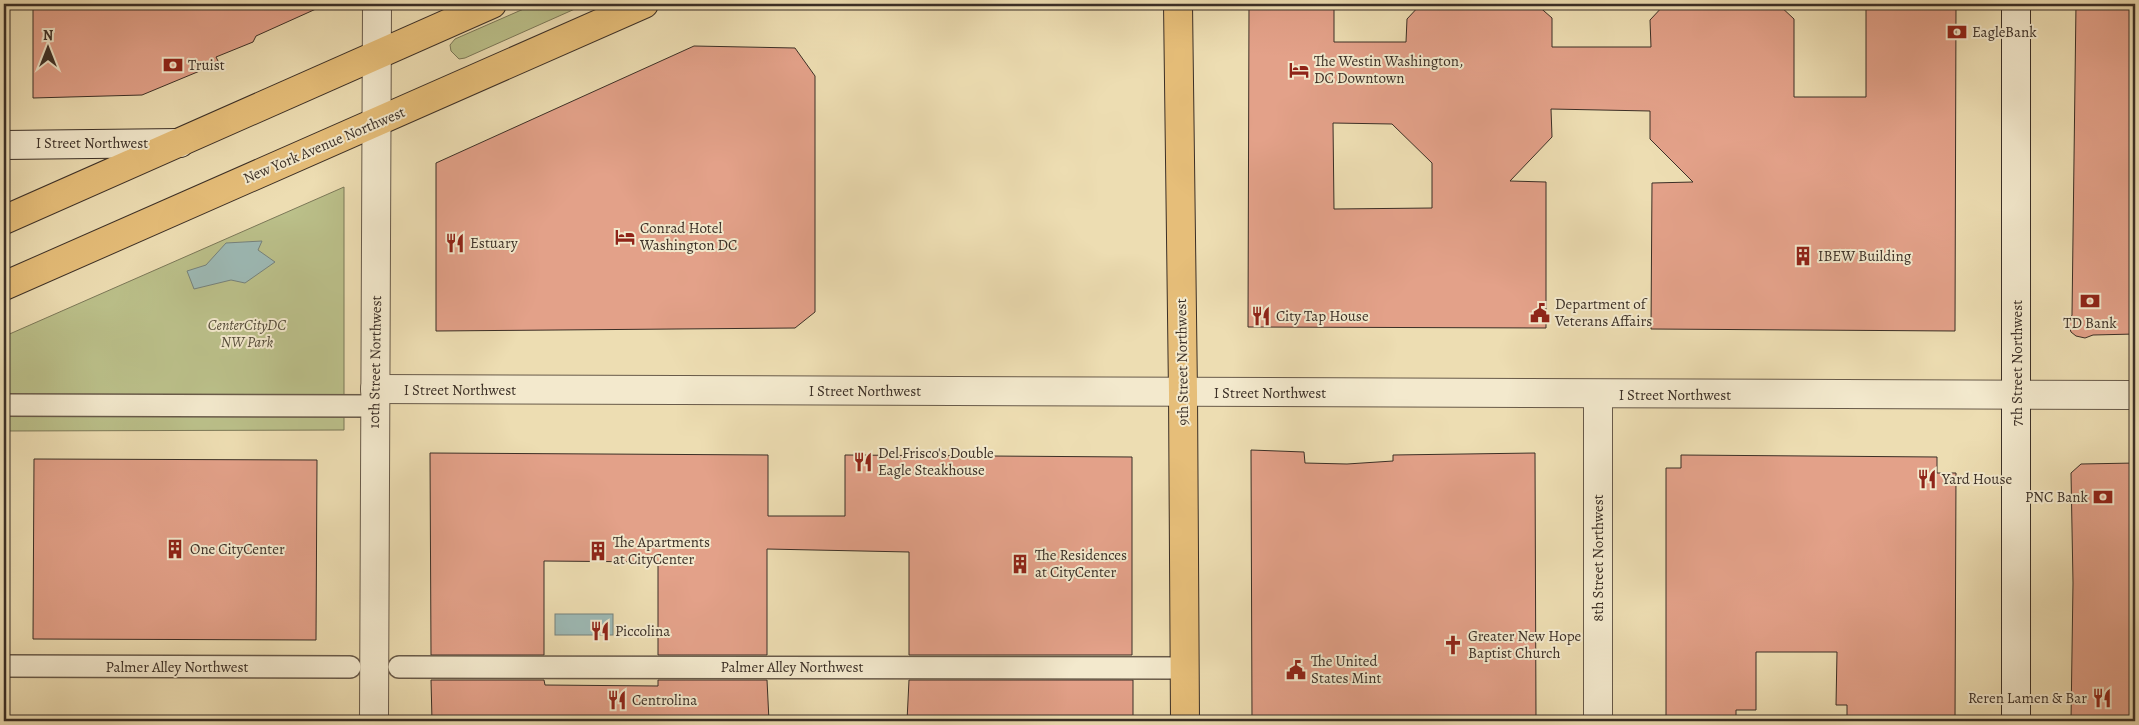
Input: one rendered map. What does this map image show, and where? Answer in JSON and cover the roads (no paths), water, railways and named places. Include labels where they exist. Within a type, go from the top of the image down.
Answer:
[{"type":"main road","points":[[4,220],[492,4]]},
{"type":"main road","name":"New York Avenue Northwest","points":[[4,286],[644,4]]},
{"type":"main road","name":"9th Street Northwest","points":[[1178,4],[1184,393],[1185,721]]},
{"type":"street","name":"10th Street Northwest","points":[[374,721],[377,4]]},
{"type":"street","name":"7th Street Northwest","points":[[2016,4],[2016,721]]},
{"type":"street","name":"I Street Northwest","points":[[4,145],[181,143]]},
{"type":"street","name":"I Street Northwest","points":[[375,398],[1184,393],[2135,395]]},
{"type":"street","name":"8th Street Northwest","points":[[1598,394],[1598,721]]},
{"type":"street","points":[[4,405],[375,398]]},
{"type":"street","name":"Palmer Alley Northwest","points":[[4,666],[350,667]]},
{"type":"street","name":"Palmer Alley Northwest","points":[[399,667],[1185,668]]},
{"type":"water","points":[[262,241],[258,250],[275,262],[245,283],[231,280],[194,289],[187,271],[206,265],[226,243]]},
{"type":"water","points":[[555,614],[613,614],[613,635],[555,635]]},
{"type":"place","name":"EagleBank","points":[[1957,32]]},
{"type":"place","name":"Truist","points":[[173,65]]},
{"type":"place","name":"The Westin Washington, DC Downtown","points":[[1299,70]]},
{"type":"place","name":"Conrad Hotel Washington DC","points":[[625,237]]},
{"type":"place","name":"Estuary","points":[[455,243]]},
{"type":"place","name":"IBEW Building","points":[[1803,256]]},
{"type":"place","name":"TD Bank","points":[[2090,301]]},
{"type":"place","name":"Department of Veterans Affairs","points":[[1540,313]]},
{"type":"place","name":"City Tap House","points":[[1261,316]]},
{"type":"place","name":"Del Frisco's Double Eagle Steakhouse","points":[[863,462]]},
{"type":"place","name":"Yard House","points":[[1927,479]]},
{"type":"place","name":"PNC Bank","points":[[2103,497]]},
{"type":"place","name":"One CityCenter","points":[[175,549]]},
{"type":"place","name":"The Apartments at CityCenter","points":[[598,551]]},
{"type":"place","name":"The Residences at CityCenter","points":[[1020,564]]},
{"type":"place","name":"Piccolina","points":[[600,631]]},
{"type":"place","name":"Greater New Hope Baptist Church","points":[[1453,645]]},
{"type":"place","name":"The United States Mint","points":[[1296,670]]},
{"type":"place","name":"Reren Lamen & Bar","points":[[2102,698]]},
{"type":"place","name":"Centrolina","points":[[617,700]]},
{"type":"park label","name":"CenterCityDC NW Park","points":[[247,334]]}]
